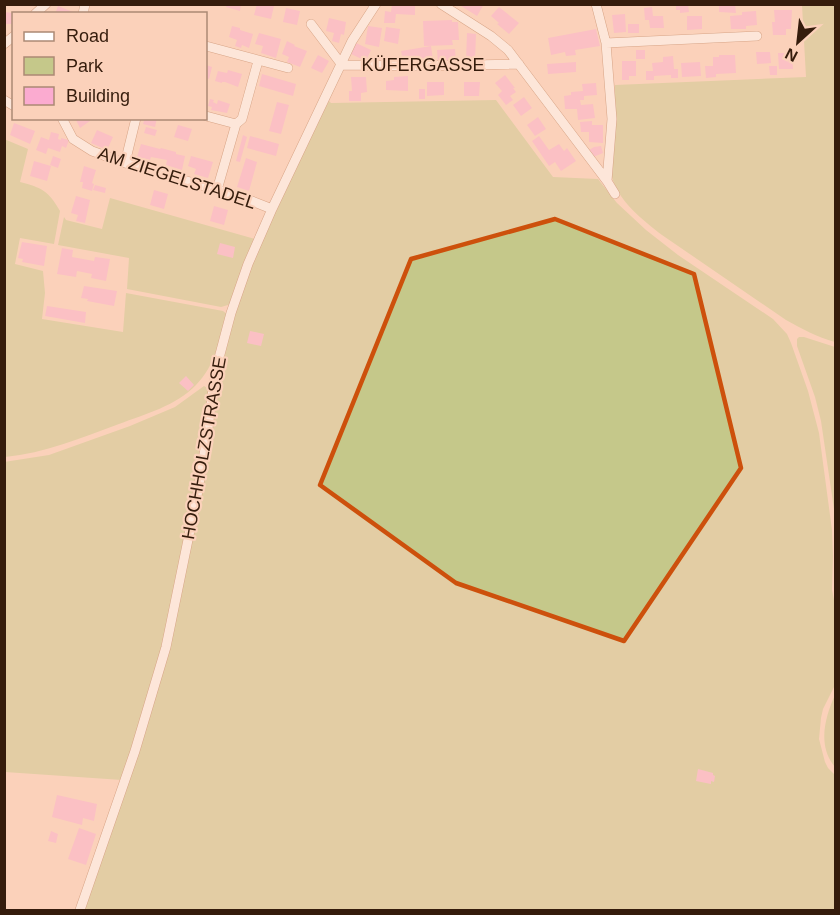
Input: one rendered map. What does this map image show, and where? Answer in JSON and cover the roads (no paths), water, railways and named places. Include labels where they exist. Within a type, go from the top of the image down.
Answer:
[{"type":"street","name":"HOCHHOLZSTRASSE","points":[[80,910],[121,794],[159,672],[173,616],[197,496],[215,373],[240,288],[272,209],[352,41],[376,4]]},
{"type":"street","points":[[441,4],[491,36],[508,50],[615,194]]},
{"type":"street","points":[[596,4],[606,43],[612,119],[607,181]]},
{"type":"street","name":"KÜFERGASSE","points":[[311,24],[342,64],[413,66],[519,64]]},
{"type":"street","points":[[606,43],[757,36]]},
{"type":"street","points":[[207,46],[288,68]]},
{"type":"street","points":[[217,190],[236,124],[242,119],[258,61]]},
{"type":"street","points":[[207,116],[236,124]]},
{"type":"street","name":"AM ZIEGELSTADEL","points":[[63,120],[73,139],[92,152],[249,199],[272,209]]},
{"type":"street","points":[[125,163],[136,120]]}]
